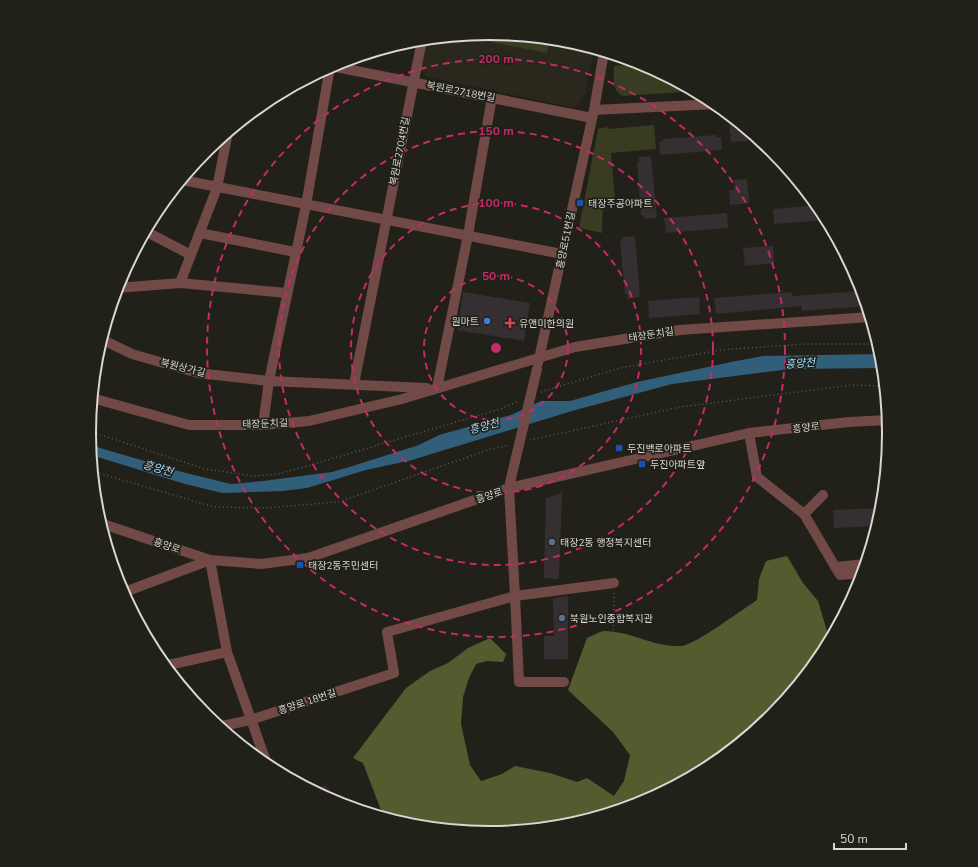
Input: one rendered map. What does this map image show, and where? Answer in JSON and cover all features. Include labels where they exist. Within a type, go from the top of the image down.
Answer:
[{"type":"street","name":"북원로2704번길","points":[[386,220],[421,46]]},
{"type":"street","name":"흥양로51번길","points":[[509,488],[593,114],[603,57]]},
{"type":"street","name":"북원로2718번길","points":[[342,68],[492,97],[593,114]]},
{"type":"street","points":[[263,424],[269,381],[306,205],[329,75]]},
{"type":"street","points":[[437,388],[468,235],[492,97]]},
{"type":"street","points":[[593,114],[706,105]]},
{"type":"street","points":[[180,283],[218,188],[226,141]]},
{"type":"street","points":[[187,181],[562,254]]},
{"type":"street","points":[[354,384],[386,220]]},
{"type":"street","points":[[200,233],[295,252]]},
{"type":"street","points":[[150,234],[191,255]]},
{"type":"street","points":[[123,287],[180,283],[287,293]]},
{"type":"street","name":"태장둔치길","points":[[97,399],[189,425],[263,424],[309,421],[538,364],[575,347],[680,330],[865,317]]},
{"type":"street","name":"북원상가길","points":[[107,341],[132,354],[198,373],[269,381],[437,388]]},
{"type":"street","name":"흥양로","points":[[107,525],[210,560],[261,564],[308,558],[509,488],[749,433],[849,422],[882,420]]},
{"type":"street","points":[[749,433],[757,477],[804,514],[837,571]]},
{"type":"street","points":[[509,488],[518,682],[564,682]]},
{"type":"street","points":[[804,514],[823,495]]},
{"type":"street","points":[[128,591],[210,560],[227,652],[264,757]]},
{"type":"street","points":[[837,571],[860,565]]},
{"type":"street","points":[[837,571],[857,573]]},
{"type":"street","points":[[515,596],[614,583]]},
{"type":"street","name":"흥양로 18번길","points":[[226,725],[250,720],[394,673],[387,632],[515,596]]},
{"type":"street","points":[[171,664],[227,652]]},
{"type":"path","points":[[540,392],[620,368],[720,350],[804,344],[872,344]]},
{"type":"path","points":[[528,440],[680,407],[853,385],[879,386]]},
{"type":"path","points":[[96,432],[205,469],[254,476],[278,474],[298,469],[500,409],[520,401]]},
{"type":"path","points":[[98,473],[214,507],[266,508],[338,502],[491,449],[514,444]]},
{"type":"path","points":[[614,583],[614,650],[657,699],[671,719],[678,739],[658,789]]},
{"type":"shaded area","points":[[489,40],[540,43],[593,54],[585,95],[575,108],[425,76],[420,67],[425,46],[463,41]]},
{"type":"green space","points":[[482,40],[515,41],[549,45],[547,53]]},
{"type":"green space","points":[[625,65],[640,70],[683,92],[623,96],[619,94],[615,87],[614,66]]},
{"type":"green space","points":[[654,125],[656,149],[611,153],[615,199],[603,200],[602,233],[579,228],[598,129],[608,127],[609,129]]},
{"type":"green space","points":[[787,556],[803,583],[818,601],[828,634],[801,673],[785,693],[767,712],[729,746],[708,761],[640,797],[591,814],[540,824],[489,827],[463,826],[438,824],[382,812],[363,763],[353,758],[406,688],[430,671],[448,663],[468,648],[490,638],[506,654],[503,662],[487,661],[476,664],[469,678],[463,697],[461,724],[470,765],[481,781],[502,774],[515,766],[550,773],[577,782],[587,778],[614,796],[624,781],[630,755],[613,732],[568,690],[587,638],[604,631],[624,634],[672,646],[689,644],[757,600],[759,579],[766,561]]},
{"type":"water","name":"흥양천","points":[[874,354],[877,368],[790,369],[672,384],[572,411],[412,460],[366,470],[307,488],[283,491],[222,493],[185,484],[96,457],[96,447],[182,472],[231,484],[332,472],[419,445],[439,435],[511,415],[541,401],[570,401],[637,382],[763,356]]},
{"type":"building","points":[[729,121],[748,138],[748,141],[731,142]]},
{"type":"building","points":[[716,135],[716,137],[721,137],[722,150],[660,155],[659,142],[663,141],[663,139]]},
{"type":"building","points":[[651,156],[657,218],[644,219],[643,215],[641,215],[637,162],[639,162],[638,157]]},
{"type":"building","points":[[747,179],[749,203],[730,205],[729,190],[735,189],[734,180]]},
{"type":"building","points":[[809,206],[820,221],[774,224],[773,209]]},
{"type":"building","points":[[727,213],[728,228],[666,233],[664,218]]},
{"type":"building","points":[[635,236],[640,297],[627,299],[627,294],[625,294],[620,242],[622,241],[622,237]]},
{"type":"building","points":[[773,246],[774,263],[745,266],[743,248]]},
{"type":"building","points":[[856,291],[862,306],[802,311],[801,306],[716,314],[714,298],[792,292],[792,296]]},
{"type":"building","points":[[463,292],[530,303],[524,341],[457,330]]},
{"type":"building","points":[[699,297],[700,314],[649,318],[648,301]]},
{"type":"building","points":[[562,492],[559,579],[544,578],[546,499]]},
{"type":"building","points":[[875,508],[871,526],[834,528],[833,510]]},
{"type":"building","points":[[568,596],[568,659],[544,659],[544,636],[554,636],[553,598]]},
{"type":"building","points":[[326,785],[327,788],[329,788],[331,793],[318,787]]},
{"type":"place","name":"태장주공아파트","points":[[580,203]]},
{"type":"place","name":"원마트","points":[[487,321]]},
{"type":"place","name":"유앤미한의원","points":[[510,323]]},
{"type":"place","name":"두진백로아파트","points":[[619,448]]},
{"type":"place","name":"두진아파트앞","points":[[642,464]]},
{"type":"place","name":"태장2동 행정복지센터","points":[[552,542]]},
{"type":"place","name":"태장2동주민센터","points":[[300,565]]},
{"type":"place","name":"북원노인종합복지관","points":[[562,618]]}]
